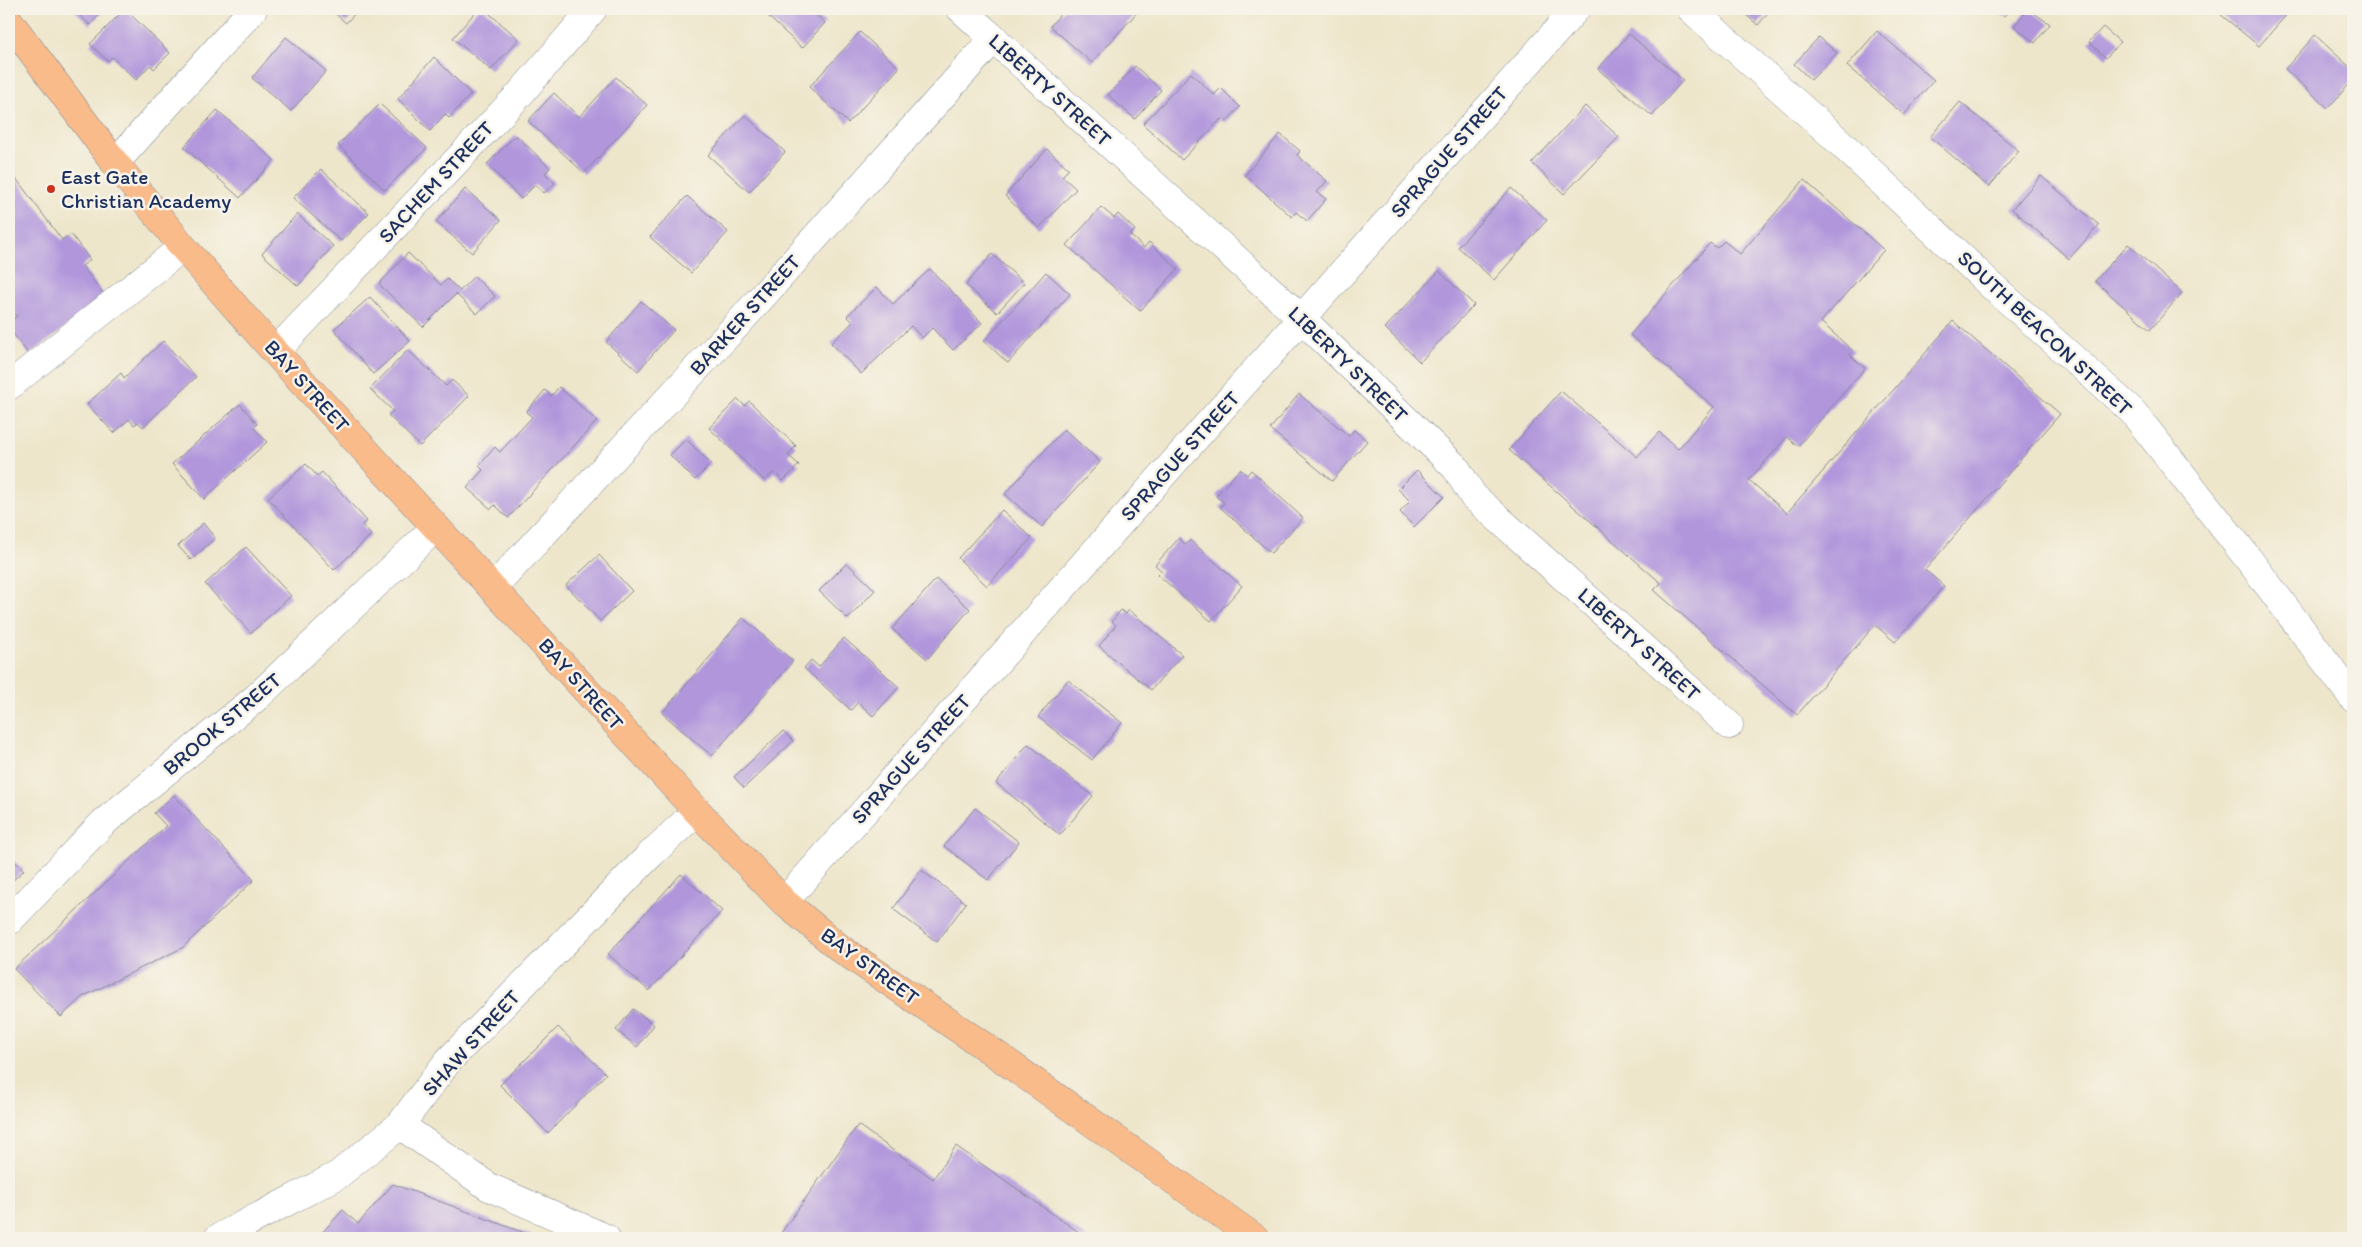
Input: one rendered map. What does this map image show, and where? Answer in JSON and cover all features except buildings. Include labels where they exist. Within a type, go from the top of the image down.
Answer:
[{"type":"main road","name":"BAY STREET","points":[[9,21],[115,163],[183,247],[275,352],[435,528],[697,811],[784,902],[841,949],[994,1053],[1255,1238]]},
{"type":"street","points":[[115,163],[254,9]]},
{"type":"street","name":"SACHEM STREET","points":[[275,352],[519,95],[593,9]]},
{"type":"street","name":"LIBERTY STREET","points":[[961,9],[1302,319],[1456,468],[1473,496],[1729,725]]},
{"type":"street","name":"SPRAGUE STREET","points":[[784,902],[1576,9]]},
{"type":"street","name":"SOUTH BEACON STREET","points":[[1691,9],[1832,135],[1992,286],[2132,411],[2250,561],[2353,698]]},
{"type":"street","name":"BARKER STREET","points":[[492,588],[735,327],[994,38]]},
{"type":"street","points":[[9,386],[183,247]]},
{"type":"street","name":"BROOK STREET","points":[[9,921],[103,823],[257,698],[435,528]]},
{"type":"street","name":"SHAW STREET","points":[[218,1238],[338,1175],[400,1125],[448,1061],[651,854],[697,811]]},
{"type":"street","points":[[400,1125],[489,1187],[606,1238]]},
{"type":"place","name":"East Gate Christian Academy","points":[[51,189]]}]
